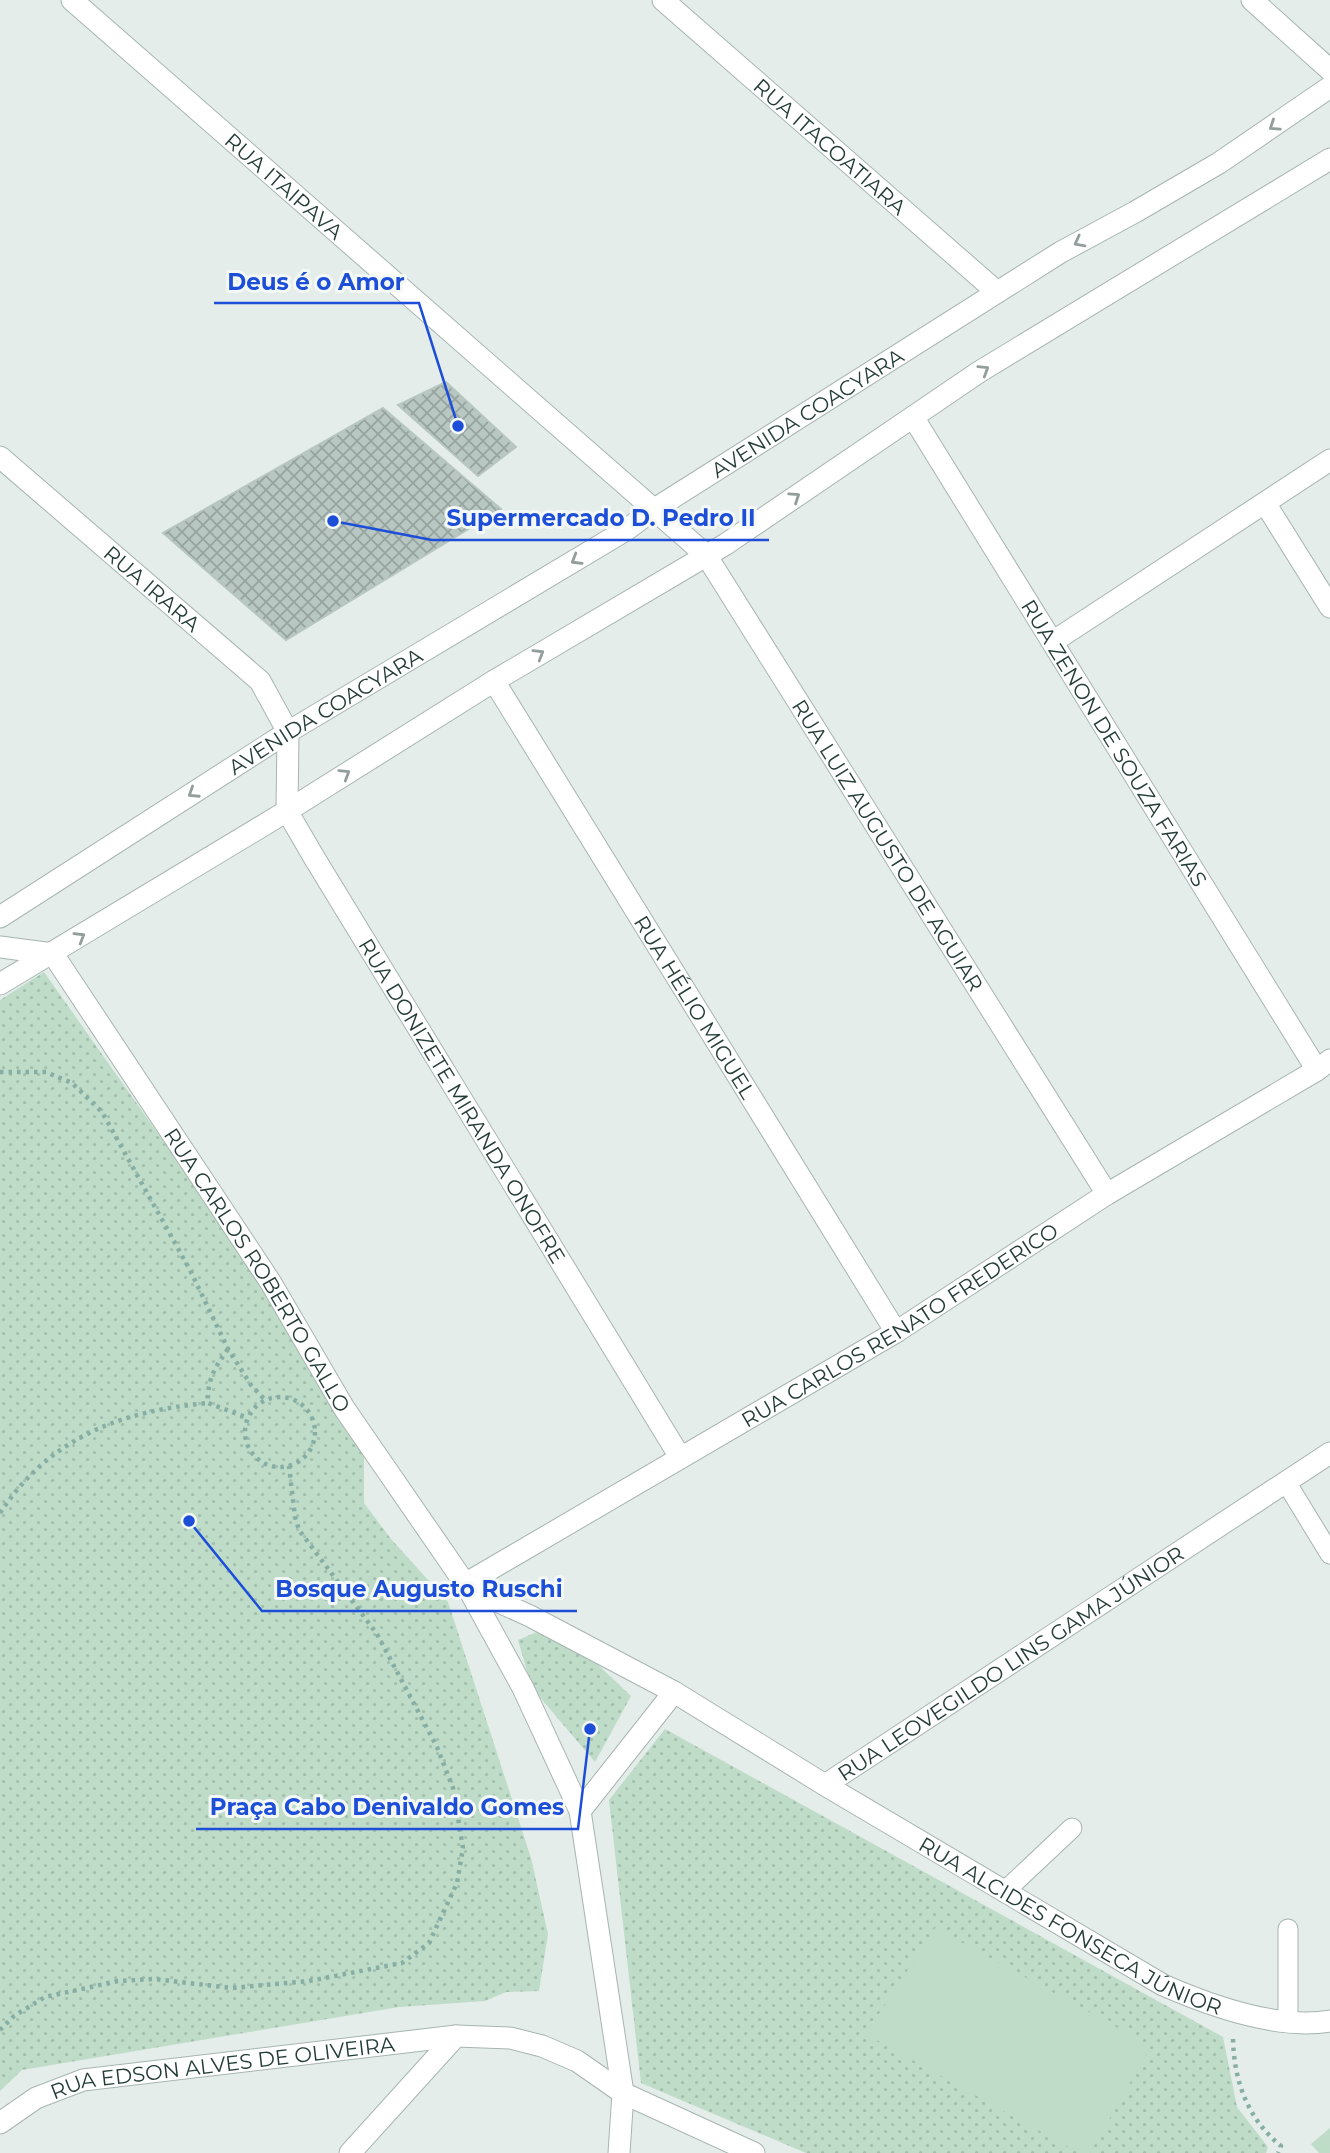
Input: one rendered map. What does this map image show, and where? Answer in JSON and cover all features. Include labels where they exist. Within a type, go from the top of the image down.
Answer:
[{"type":"street","name":"RUA ITAIPAVA","points":[[72,0],[653,510]]},
{"type":"street","name":"RUA ITACOATIARA","points":[[663,0],[997,292]]},
{"type":"street","points":[[1251,0],[1330,70]]},
{"type":"street","name":"AVENIDA COACYARA","points":[[0,917],[288,732],[626,530],[653,510],[1061,252],[1219,163],[1330,87]]},
{"type":"street","points":[[0,984],[288,811],[494,681],[706,555],[979,372],[1330,159]]},
{"type":"street","name":"RUA ZENON DE SOUZA FARIAS","points":[[913,417],[1324,1065]]},
{"type":"street","name":"RUA IRARA","points":[[0,457],[260,681],[288,732]]},
{"type":"street","points":[[1054,641],[1330,460]]},
{"type":"street","points":[[1265,503],[1330,607]]},
{"type":"street","name":"RUA LUIZ AUGUSTO DE AGUIAR","points":[[653,510],[706,555],[1107,1194]]},
{"type":"street","name":"RUA HÉLIO MIGUEL","points":[[494,681],[896,1332]]},
{"type":"street","name":"RUA DONIZETE MIRANDA ONOFRE","points":[[288,732],[288,811],[314,859],[681,1457]]},
{"type":"street","points":[[0,947],[52,954]]},
{"type":"street","name":"RUA CARLOS ROBERTO GALLO","points":[[52,954],[271,1283],[344,1408],[466,1586],[523,1688],[580,1811],[623,2093],[619,2153]]},
{"type":"street","name":"RUA CARLOS RENATO FREDERICO","points":[[466,1586],[896,1332],[1107,1194],[1324,1065]]},
{"type":"street","name":"RUA LEOVEGILDO LINS GAMA JÚNIOR","points":[[466,1586],[530,1616],[674,1692],[825,1785],[1330,1453]]},
{"type":"street","points":[[580,1811],[674,1692]]},
{"type":"street","name":"RUA ALCIDES FONSECA JÚNIOR","points":[[825,1785],[1163,1985],[1201,2002],[1232,2011],[1288,2021],[1330,2021]]},
{"type":"street","points":[[350,2153],[456,2036]]},
{"type":"street","name":"RUA EDSON ALVES DE OLIVEIRA","points":[[0,2123],[36,2098],[83,2080],[456,2036],[510,2038],[542,2046],[577,2061],[623,2093],[754,2153]]},
{"type":"lane","points":[[1286,1482],[1330,1554]]},
{"type":"lane","points":[[1004,1892],[1072,1828]]},
{"type":"lane","points":[[1288,1928],[1288,2021]]},
{"type":"path","points":[[0,1072],[46,1072],[72,1083],[102,1112],[190,1270],[228,1349],[251,1385],[265,1400]]},
{"type":"path","points":[[208,1403],[208,1387],[214,1368],[228,1349]]},
{"type":"path","points":[[287,1397],[298,1401],[307,1408],[313,1418],[316,1430],[314,1441],[309,1452],[300,1461],[289,1466],[267,1464],[258,1458],[246,1440],[248,1418],[265,1400],[287,1397]]},
{"type":"path","points":[[0,1513],[33,1471],[63,1448],[114,1420],[173,1406],[208,1403],[248,1418]]},
{"type":"path","points":[[0,2030],[14,2016],[45,1997],[118,1981],[154,1979],[232,1988],[309,1981],[402,1963],[429,1943],[457,1883],[463,1849],[453,1788],[437,1747],[377,1633],[299,1530],[289,1466]]},
{"type":"path","points":[[1232,2011],[1233,2056],[1238,2085],[1249,2109],[1267,2134],[1281,2146],[1278,2153]]},
{"type":"green space","points":[[44,972],[264,1284],[364,1452],[364,1503],[391,1539],[448,1602],[531,1858],[548,1934],[539,1991],[506,1992],[485,2001],[399,2007],[22,2070],[0,2091],[0,1000]]},
{"type":"green space","points":[[537,1632],[595,1662],[631,1696],[595,1762],[532,1688],[518,1640]]},
{"type":"green space","points":[[665,1729],[1223,2037],[1237,2107],[1268,2147],[1266,2153],[806,2153],[641,2083],[609,1800]]},
{"type":"green space","points":[[935,1928],[1151,2046],[1090,2153],[1079,2153],[866,2034]]},
{"type":"green space","points":[[1330,2128],[1330,2153],[1319,2153],[1311,2144]]},
{"type":"building","points":[[446,382],[516,447],[478,476],[398,405]]},
{"type":"building","points":[[383,408],[501,509],[286,640],[163,533]]},
{"type":"place","name":"Deus é o Amor","points":[[458,426]]},
{"type":"place","name":"Supermercado D. Pedro II","points":[[333,521]]},
{"type":"place","name":"Bosque Augusto Ruschi","points":[[189,1521]]},
{"type":"place","name":"Praça Cabo Denivaldo Gomes","points":[[590,1729]]}]
